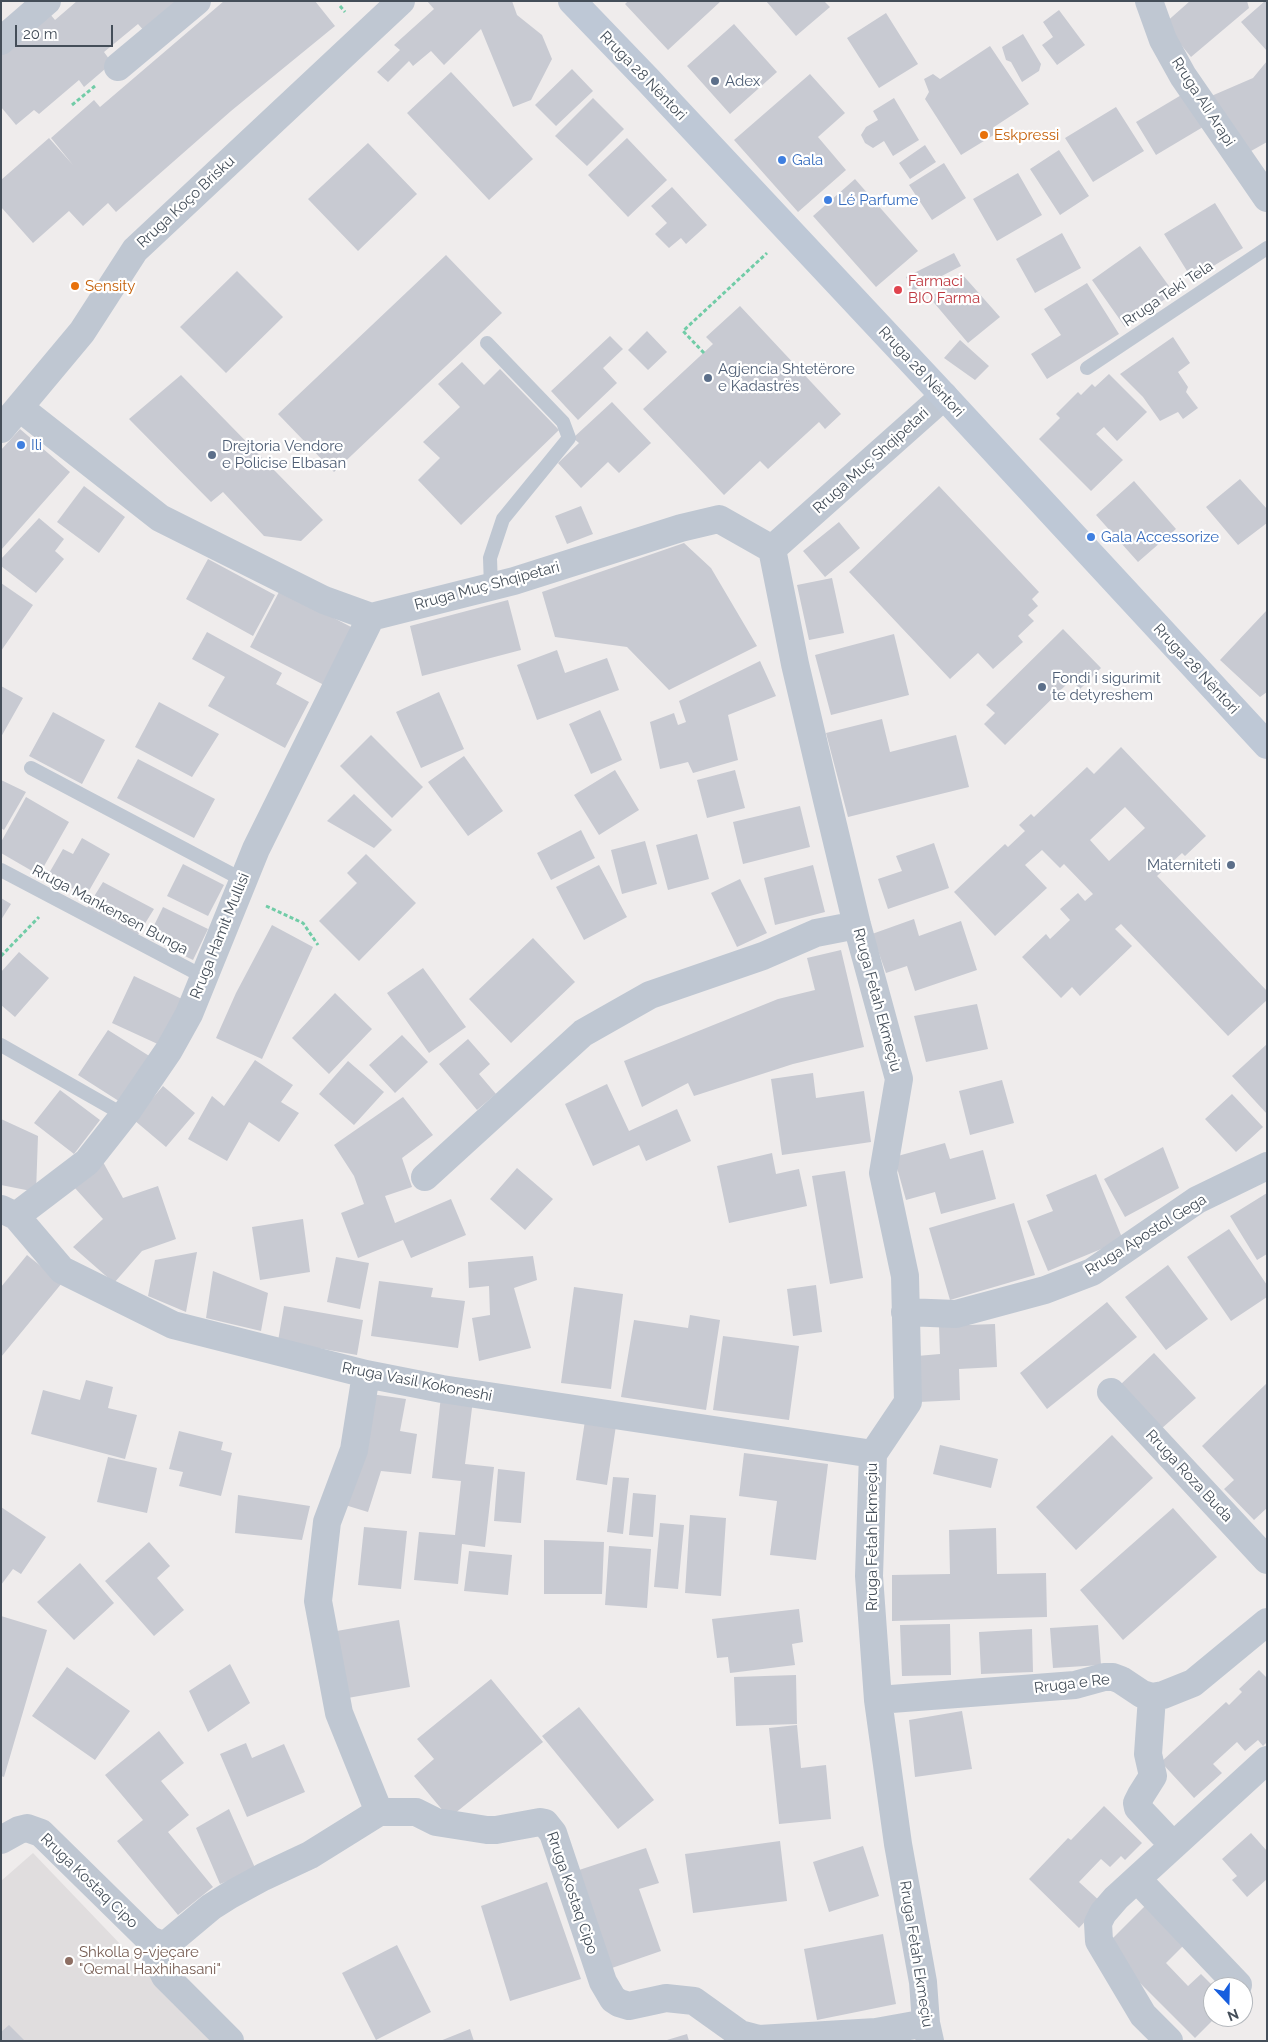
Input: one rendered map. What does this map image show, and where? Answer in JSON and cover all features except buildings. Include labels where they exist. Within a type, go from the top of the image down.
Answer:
[{"type":"main road","name":"Rruga 28 Nëntori","points":[[572,1],[944,396],[1267,745]]},
{"type":"street","points":[[1,40],[47,1]]},
{"type":"street","points":[[118,67],[197,1]]},
{"type":"street","name":"Rruga Koço Brisku","points":[[1,428],[20,408],[82,332],[135,250],[401,1]]},
{"type":"street","name":"Rruga Ali Arapi","points":[[1149,1],[1163,40],[1183,76],[1267,198]]},
{"type":"street","name":"Rruga Muç Shqipetari","points":[[371,618],[491,587],[681,528],[719,519],[772,549],[944,396]]},
{"type":"street","points":[[20,408],[160,518],[324,600],[371,618]]},
{"type":"street","name":"Rruga Fetah Ekmeçiu","points":[[772,549],[795,664],[857,925],[899,1078],[883,1173],[905,1276],[908,1402],[873,1454],[869,1576],[878,1700],[898,1844],[924,1982],[928,2032]]},
{"type":"street","name":"Rruga Hamit Mullisi","points":[[8,1212],[87,1162],[124,1115],[170,1050],[189,1014],[256,849],[371,618]]},
{"type":"street","points":[[425,1177],[583,1033],[650,995],[763,956],[816,933],[857,925]]},
{"type":"street","name":"Rruga Apostol Gega","points":[[905,1312],[956,1314],[1045,1290],[1092,1272],[1197,1200],[1267,1166]]},
{"type":"street","name":"Rruga Vasil Kokoneshi","points":[[8,1212],[62,1270],[173,1325],[366,1374],[442,1388],[873,1454]]},
{"type":"street","points":[[230,2041],[165,1976],[156,1957],[154,1944],[162,1945],[168,1943],[211,1907],[230,1895],[310,1855],[380,1812],[339,1713],[318,1601],[327,1522],[354,1450],[366,1374]]},
{"type":"street","name":"Rruga Roza Buda","points":[[1111,1392],[1267,1560]]},
{"type":"street","points":[[1174,1845],[1138,1808],[1137,1803],[1153,1776],[1148,1754],[1152,1697],[1163,1696],[1193,1683],[1265,1625]]},
{"type":"street","name":"Rruga e Re","points":[[878,1700],[1075,1685],[1104,1677],[1114,1677],[1142,1694],[1152,1697]]},
{"type":"street","points":[[1169,2041],[1142,2015],[1099,1941],[1097,1933],[1098,1923],[1103,1914],[1137,1878],[1266,1763]]},
{"type":"street","name":"Rruga Kostaq Cipo","points":[[380,1812],[416,1812],[436,1822],[487,1830],[540,1822],[545,1823],[553,1833],[604,1982],[613,1999],[619,2003],[629,2006],[666,1998],[694,2001],[740,2034],[759,2039],[876,2032],[928,2032]]},
{"type":"street","name":"Rruga Kostaq Cipo","points":[[1,1840],[19,1830],[27,1828],[41,1833],[154,1944]]},
{"type":"street","points":[[1137,1878],[1230,1977]]},
{"type":"lane","name":"Rruga Teki Tela","points":[[1087,368],[1267,248]]},
{"type":"lane","points":[[487,343],[563,422],[568,438],[503,519],[490,558],[491,587]]},
{"type":"lane","points":[[31,768],[240,886]]},
{"type":"lane","name":"Rruga Mankensen Bunga","points":[[1,870],[204,977]]},
{"type":"lane","points":[[1,1045],[124,1115]]},
{"type":"path","points":[[704,352],[683,331],[768,253]]},
{"type":"path","points":[[240,886],[303,923],[318,945]]},
{"type":"path","points":[[1,956],[55,900]]},
{"type":"shaded area","name":"Shkolla 9-vjeçare \"Qemal Haxhihasani\"","points":[[33,1853],[213,2041],[1,2041],[1,1881]]},
{"type":"place","name":"Adex","points":[[715,81]]},
{"type":"place","name":"Eskpressi","points":[[984,135]]},
{"type":"place","name":"Gala","points":[[782,160]]},
{"type":"place","name":"Lé Parfume","points":[[828,200]]},
{"type":"place","name":"Sensity","points":[[75,286]]},
{"type":"place","name":"Farmaci BIO Farma","points":[[898,290]]},
{"type":"place","name":"Agjencia Shtetërore e Kadastrës","points":[[708,378]]},
{"type":"place","name":"Ili","points":[[21,445]]},
{"type":"place","name":"Drejtoria Vendore e Policise Elbasan","points":[[212,455]]},
{"type":"place","name":"Gala Accessorize","points":[[1091,537]]},
{"type":"place","name":"Fondi i sigurimit te detyreshem","points":[[1042,687]]},
{"type":"place","name":"Materniteti","points":[[1231,865]]},
{"type":"place","name":"Shkolla 9-vjeçare \"Qemal Haxhihasani\"","points":[[69,1961]]}]
